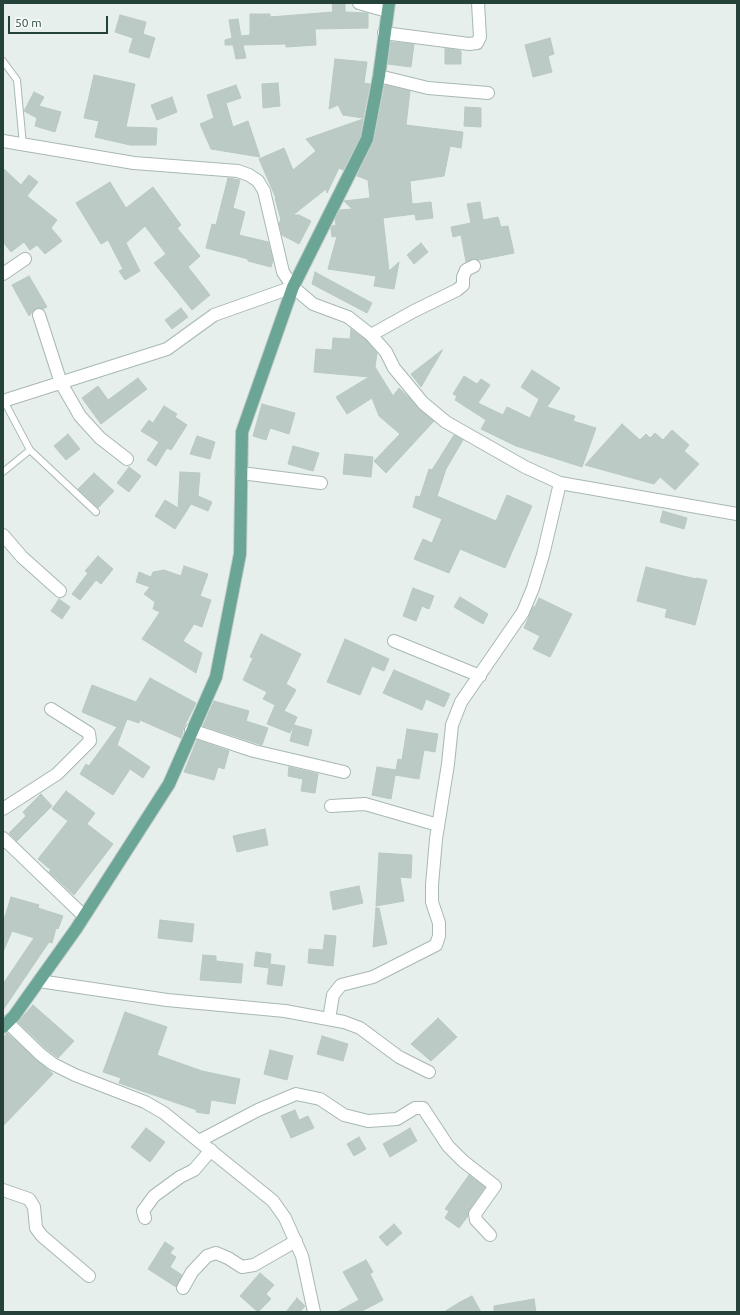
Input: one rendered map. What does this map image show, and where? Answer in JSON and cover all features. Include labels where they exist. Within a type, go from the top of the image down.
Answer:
[{"type":"main road","points":[[5,1024],[14,1016],[84,916],[169,784],[216,676],[240,554],[242,432],[293,287],[367,139],[379,76],[388,7]]},
{"type":"street","points":[[359,3],[388,7]]},
{"type":"street","points":[[384,33],[468,44],[477,43],[480,36],[478,3]]},
{"type":"street","points":[[379,76],[428,88],[488,93]]},
{"type":"street","points":[[3,141],[134,163],[238,171],[249,175],[258,181],[264,191],[283,272],[293,287],[313,304],[348,317],[371,335],[386,352],[394,368],[423,403],[446,422],[525,467],[560,483],[737,514]]},
{"type":"street","points":[[3,274],[25,259]]},
{"type":"street","points":[[371,335],[414,311],[457,290],[463,284],[463,277],[466,270],[474,266]]},
{"type":"street","points":[[3,401],[167,349],[214,315],[293,287]]},
{"type":"street","points":[[39,315],[61,383],[80,416],[100,438],[127,459]]},
{"type":"street","points":[[241,473],[321,483]]},
{"type":"street","points":[[329,1019],[333,995],[341,985],[373,977],[436,945],[439,936],[439,923],[432,902],[432,885],[438,825],[448,764],[452,725],[461,702],[523,612],[533,588],[543,555],[560,483]]},
{"type":"street","points":[[3,535],[22,557],[60,591]]},
{"type":"street","points":[[394,641],[480,676]]},
{"type":"street","points":[[3,809],[57,774],[90,741],[89,733],[51,709]]},
{"type":"street","points":[[192,730],[254,751],[344,772]]},
{"type":"street","points":[[331,806],[365,804],[438,825]]},
{"type":"street","points":[[3,838],[84,916]]},
{"type":"street","points":[[39,981],[167,1000],[285,1010],[344,1022],[360,1028],[399,1057],[429,1072]]},
{"type":"street","points":[[5,1024],[53,1064],[75,1075],[145,1102],[164,1113],[273,1201],[285,1218],[296,1241],[308,1277],[314,1312]]},
{"type":"street","points":[[199,1140],[258,1110],[296,1094],[320,1099],[344,1115],[368,1121],[397,1119],[415,1108],[423,1108],[448,1146],[463,1161],[495,1186],[475,1214],[476,1220],[490,1235]]},
{"type":"street","points":[[145,1218],[143,1211],[154,1196],[166,1186],[194,1170],[211,1150]]},
{"type":"street","points":[[3,1190],[29,1199],[34,1206],[36,1228],[42,1236],[89,1276]]},
{"type":"street","points":[[183,1288],[192,1272],[207,1256],[216,1253],[228,1258],[242,1267],[254,1265],[296,1241]]},
{"type":"lane","points":[[3,62],[17,80],[23,145]]},
{"type":"lane","points":[[3,401],[30,450],[96,512]]},
{"type":"lane","points":[[3,472],[30,450]]},
{"type":"building","points":[[332,3],[345,3],[345,12],[368,13],[368,28],[315,29],[316,45],[286,47],[286,44],[243,45],[246,58],[236,59],[233,45],[225,45],[225,40],[232,38],[229,20],[238,19],[241,36],[250,35],[250,14],[270,14],[270,17],[333,12]]},
{"type":"building","points":[[120,15],[146,22],[143,34],[155,38],[149,58],[129,52],[133,38],[115,32]]},
{"type":"building","points":[[550,38],[554,54],[548,56],[552,72],[533,77],[525,45]]},
{"type":"building","points":[[391,42],[414,44],[411,67],[388,64]]},
{"type":"building","points":[[445,48],[461,51],[461,64],[445,64]]},
{"type":"building","points":[[335,59],[367,62],[364,83],[370,84],[363,118],[343,115],[338,105],[329,109]]},
{"type":"building","points":[[94,75],[135,84],[126,127],[157,128],[156,145],[130,145],[95,137],[99,121],[84,118]]},
{"type":"building","points":[[278,83],[280,106],[263,108],[262,84]]},
{"type":"building","points":[[236,85],[241,98],[226,103],[233,127],[248,121],[260,157],[211,149],[200,124],[214,118],[207,95]]},
{"type":"building","points":[[385,85],[410,91],[406,125],[463,132],[461,148],[450,146],[444,176],[410,181],[412,204],[431,202],[433,218],[416,220],[415,214],[383,218],[389,271],[399,262],[394,289],[374,286],[376,276],[328,269],[337,236],[332,237],[332,226],[336,225],[335,219],[340,210],[352,209],[344,201],[370,198],[368,180],[357,176],[374,141]]},
{"type":"building","points":[[34,92],[44,97],[39,106],[61,112],[55,132],[35,126],[37,118],[24,111]]},
{"type":"building","points":[[172,97],[177,112],[157,120],[151,105]]},
{"type":"building","points":[[465,107],[481,108],[481,127],[464,126]]},
{"type":"building","points":[[363,119],[360,137],[343,170],[339,168],[327,193],[326,189],[293,215],[299,215],[311,221],[299,244],[282,235],[279,223],[281,220],[276,198],[259,159],[284,148],[293,170],[316,151],[306,139]]},
{"type":"building","points":[[3,168],[21,185],[29,175],[38,182],[27,196],[57,220],[51,228],[62,241],[45,254],[37,245],[30,250],[24,242],[11,252],[3,242]]},
{"type":"building","points":[[228,178],[240,180],[233,208],[245,212],[239,235],[268,242],[273,260],[271,267],[248,261],[248,259],[206,248],[212,224],[216,225]]},
{"type":"building","points":[[110,182],[126,208],[153,187],[181,225],[177,228],[200,256],[188,267],[210,295],[192,310],[154,263],[166,254],[145,226],[126,243],[140,271],[125,280],[119,271],[123,269],[108,240],[101,244],[76,203]]},
{"type":"building","points":[[480,202],[483,220],[498,217],[501,227],[508,226],[514,253],[479,260],[474,259],[466,262],[461,235],[453,237],[451,227],[471,223],[467,204]]},
{"type":"building","points":[[421,243],[428,252],[414,264],[407,255]]},
{"type":"building","points":[[315,272],[372,303],[367,313],[312,284]]},
{"type":"building","points":[[29,276],[47,307],[43,309],[36,308],[29,316],[12,285]]},
{"type":"building","points":[[181,308],[188,317],[172,329],[165,320]]},
{"type":"building","points":[[351,329],[366,340],[377,353],[375,367],[393,396],[399,388],[434,421],[386,473],[374,461],[400,434],[379,416],[372,398],[347,414],[336,397],[369,377],[314,372],[316,349],[332,350],[333,338],[350,339]]},
{"type":"building","points":[[442,351],[421,387],[411,374]]},
{"type":"building","points":[[532,370],[560,388],[547,407],[575,416],[573,421],[596,428],[582,467],[516,446],[481,429],[486,420],[455,400],[457,396],[453,394],[464,376],[477,384],[481,379],[490,385],[478,403],[503,415],[507,407],[530,418],[539,399],[521,387]]},
{"type":"building","points":[[138,378],[147,389],[101,424],[82,398],[98,386],[108,400]]},
{"type":"building","points":[[262,404],[295,413],[289,434],[270,428],[266,440],[253,436]]},
{"type":"building","points":[[164,406],[177,414],[175,417],[187,425],[171,450],[167,448],[156,466],[147,460],[159,442],[141,431],[149,420],[153,423]]},
{"type":"building","points":[[622,424],[640,440],[646,434],[650,438],[655,433],[663,440],[672,430],[689,445],[684,451],[699,464],[675,490],[660,477],[654,484],[585,465]]},
{"type":"building","points":[[68,434],[80,449],[66,460],[54,446]]},
{"type":"building","points":[[454,435],[463,440],[446,469],[437,496],[496,521],[507,495],[532,506],[505,568],[460,549],[449,573],[414,559],[423,539],[432,543],[442,519],[413,507],[416,496],[420,497],[429,469],[432,470]]},
{"type":"building","points":[[197,436],[215,442],[210,459],[190,454]]},
{"type":"building","points":[[293,446],[319,453],[313,471],[288,464]]},
{"type":"building","points":[[345,454],[373,457],[371,477],[343,474]]},
{"type":"building","points":[[129,467],[141,476],[129,492],[117,483]]},
{"type":"building","points":[[180,472],[200,473],[198,496],[212,502],[208,511],[191,504],[175,529],[155,516],[165,500],[178,508]]},
{"type":"building","points":[[94,473],[114,491],[98,508],[78,489]]},
{"type":"building","points":[[663,511],[687,518],[684,529],[660,522]]},
{"type":"building","points":[[98,556],[113,569],[101,584],[96,580],[80,600],[72,594],[88,573],[85,571]]},
{"type":"building","points":[[184,566],[208,574],[200,596],[211,600],[202,627],[194,624],[183,641],[202,653],[196,673],[142,639],[160,612],[153,609],[155,602],[144,594],[150,587],[136,582],[139,572],[151,577],[153,572],[164,570],[181,576]]},
{"type":"building","points":[[646,567],[696,579],[707,580],[695,625],[665,617],[667,609],[637,601]]},
{"type":"building","points":[[413,588],[434,596],[429,609],[422,606],[416,621],[403,616]]},
{"type":"building","points":[[460,597],[488,614],[483,624],[454,607]]},
{"type":"building","points":[[539,598],[572,614],[550,657],[533,649],[540,636],[524,628],[533,607],[535,607]]},
{"type":"building","points":[[59,599],[70,607],[62,619],[51,611]]},
{"type":"building","points":[[261,634],[301,654],[286,684],[296,690],[284,711],[297,717],[290,733],[267,724],[275,705],[263,699],[267,692],[243,680],[253,658],[250,657]]},
{"type":"building","points":[[345,639],[389,659],[384,671],[372,666],[360,695],[327,682]]},
{"type":"building","points":[[394,670],[450,694],[444,707],[426,699],[422,710],[383,693]]},
{"type":"building","points":[[150,678],[196,703],[184,727],[181,738],[140,720],[139,723],[127,719],[117,745],[150,767],[143,778],[130,769],[113,795],[80,774],[86,764],[89,766],[117,727],[82,712],[92,685],[136,702]]},
{"type":"building","points":[[214,701],[249,711],[246,721],[268,728],[262,745],[203,726]]},
{"type":"building","points":[[294,725],[312,730],[308,746],[290,741]]},
{"type":"building","points":[[407,729],[438,734],[435,752],[424,750],[419,779],[395,775],[398,759],[402,760]]},
{"type":"building","points":[[197,740],[229,751],[224,769],[218,767],[214,780],[184,772]]},
{"type":"building","points":[[289,767],[318,774],[315,793],[301,791],[303,779],[288,776]]},
{"type":"building","points":[[377,767],[396,770],[391,799],[372,795]]},
{"type":"building","points":[[66,791],[95,813],[87,824],[113,844],[74,895],[49,872],[51,870],[38,859],[68,821],[52,809]]},
{"type":"building","points":[[41,794],[52,806],[17,841],[9,833],[26,816],[23,812]]},
{"type":"building","points":[[265,829],[268,845],[237,852],[233,836]]},
{"type":"building","points":[[379,853],[412,855],[411,878],[400,877],[404,901],[376,906]]},
{"type":"building","points":[[359,886],[363,903],[333,910],[330,892]]},
{"type":"building","points":[[11,897],[39,905],[38,908],[63,916],[58,929],[56,928],[52,943],[49,942],[3,1010],[3,984],[34,938],[12,931],[3,952],[3,923]]},
{"type":"building","points":[[376,908],[379,908],[387,944],[373,947]]},
{"type":"building","points":[[160,920],[194,924],[192,942],[158,938]]},
{"type":"building","points":[[325,935],[336,936],[333,966],[308,963],[309,949],[323,950]]},
{"type":"building","points":[[256,952],[271,954],[270,964],[285,966],[282,986],[267,984],[269,968],[254,966]]},
{"type":"building","points":[[203,955],[216,956],[216,961],[243,964],[241,983],[200,980]]},
{"type":"building","points":[[33,1005],[74,1041],[58,1058],[45,1048],[18,1022]]},
{"type":"building","points":[[125,1012],[167,1027],[157,1055],[202,1071],[240,1079],[235,1104],[211,1100],[209,1114],[196,1112],[197,1110],[119,1083],[121,1078],[103,1072]]},
{"type":"building","points":[[438,1018],[457,1037],[431,1061],[411,1044]]},
{"type":"building","points":[[7,1033],[53,1074],[3,1126],[3,1038]]},
{"type":"building","points":[[322,1036],[348,1044],[343,1061],[317,1054]]},
{"type":"building","points":[[270,1050],[293,1056],[287,1080],[264,1074]]},
{"type":"building","points":[[295,1110],[299,1120],[308,1116],[314,1128],[291,1138],[281,1116]]},
{"type":"building","points":[[146,1128],[165,1142],[150,1162],[131,1147]]},
{"type":"building","points":[[410,1128],[417,1141],[390,1157],[383,1144]]},
{"type":"building","points":[[359,1137],[366,1149],[354,1156],[347,1144]]},
{"type":"building","points":[[469,1175],[485,1187],[459,1228],[445,1218],[449,1211],[445,1209]]},
{"type":"building","points":[[394,1224],[402,1233],[387,1246],[379,1237]]},
{"type":"building","points":[[165,1242],[174,1248],[170,1253],[176,1257],[170,1267],[182,1275],[176,1287],[148,1269]]},
{"type":"building","points":[[366,1260],[373,1272],[370,1274],[383,1300],[360,1312],[337,1312],[359,1300],[343,1272]]},
{"type":"building","points":[[260,1273],[274,1285],[266,1294],[271,1299],[258,1312],[240,1296]]},
{"type":"building","points":[[472,1296],[481,1312],[444,1312],[460,1302]]},
{"type":"building","points":[[297,1298],[305,1306],[300,1312],[286,1312]]},
{"type":"building","points":[[534,1299],[536,1312],[494,1312],[494,1306]]}]
